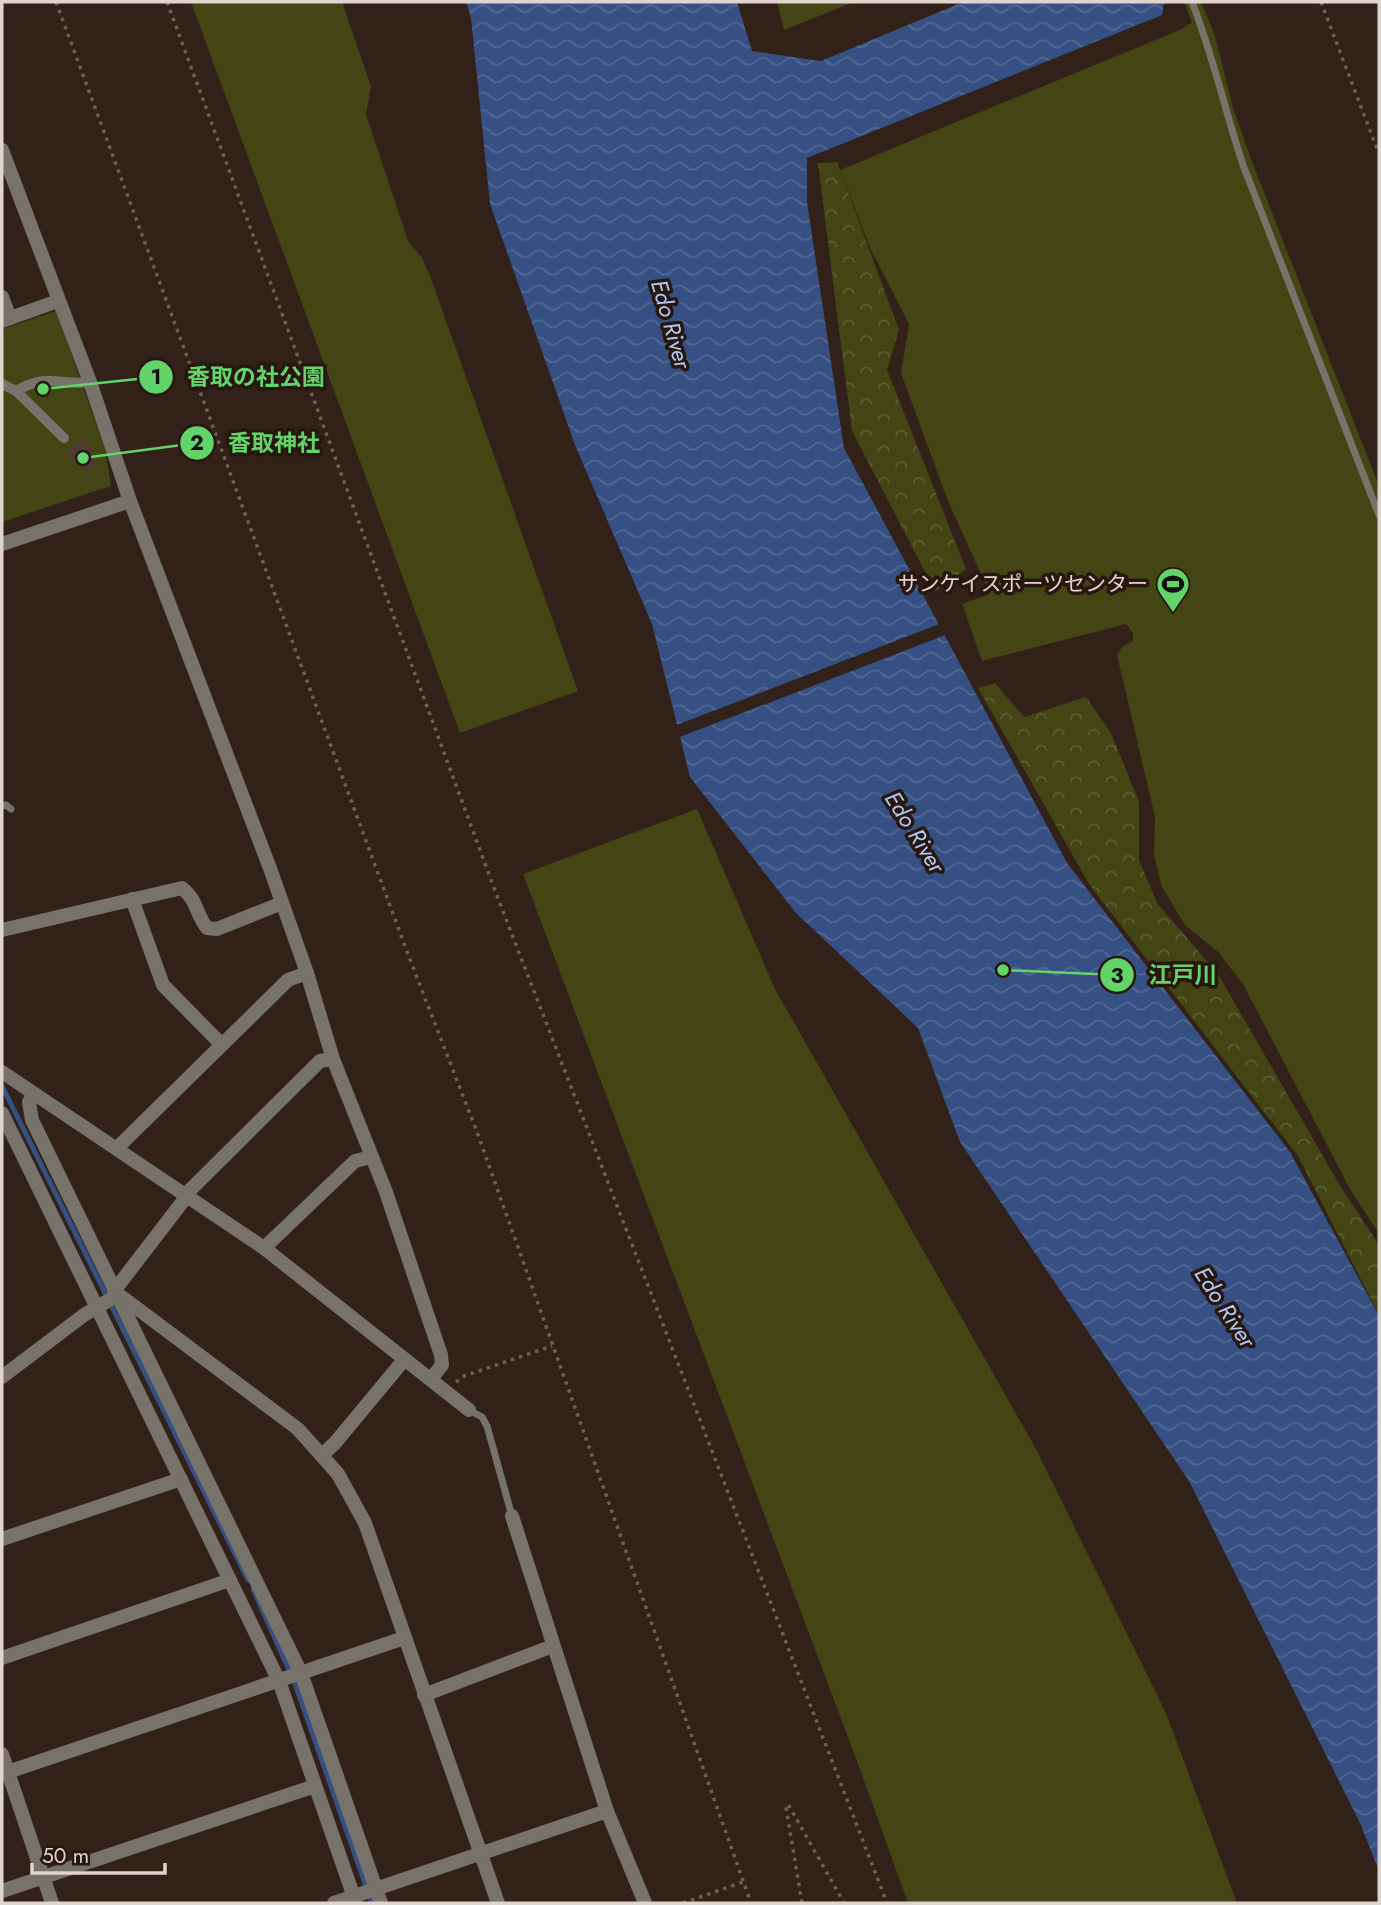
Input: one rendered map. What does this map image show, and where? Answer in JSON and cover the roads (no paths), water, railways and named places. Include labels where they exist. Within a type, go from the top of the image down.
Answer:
[{"type":"street","points":[[2,150],[90,382],[130,501],[282,903],[333,1059],[386,1192],[441,1355],[442,1365],[432,1379]]},
{"type":"street","points":[[2,297],[6,319],[58,301]]},
{"type":"street","points":[[16,391],[29,384],[51,379],[90,382]]},
{"type":"street","points":[[2,384],[16,391],[64,438]]},
{"type":"street","points":[[2,544],[130,501]]},
{"type":"street","points":[[2,930],[183,888],[192,896],[206,928],[217,929],[282,903]]},
{"type":"street","points":[[132,899],[163,985],[221,1044]]},
{"type":"street","points":[[117,1148],[288,980],[307,973]]},
{"type":"street","points":[[2,1377],[115,1294],[186,1195],[320,1061],[333,1059]]},
{"type":"street","points":[[2,1072],[264,1248],[403,1361],[432,1379],[469,1410]]},
{"type":"street","points":[[34,1094],[29,1102],[32,1119],[301,1673],[378,1896]]},
{"type":"street","points":[[2,1113],[279,1681],[355,1900]]},
{"type":"street","points":[[264,1248],[355,1161],[371,1157]]},
{"type":"street","points":[[115,1294],[298,1429],[323,1454],[343,1482],[365,1523],[498,1903]]},
{"type":"street","points":[[323,1454],[403,1361]]},
{"type":"street","points":[[2,1539],[181,1479]]},
{"type":"street","points":[[512,1516],[607,1811],[645,1903]]},
{"type":"street","points":[[2,1658],[230,1580]]},
{"type":"street","points":[[5,1773],[404,1638]]},
{"type":"street","points":[[424,1695],[553,1646]]},
{"type":"street","points":[[2,1754],[5,1773],[52,1903]]},
{"type":"street","points":[[2,1891],[315,1786]]},
{"type":"street","points":[[334,1903],[378,1896],[481,1854],[607,1811]]},
{"type":"lane","points":[[1192,2],[1207,41],[1243,165],[1379,515]]},
{"type":"lane","points":[[2,806],[11,808]]},
{"type":"lane","points":[[469,1410],[482,1418],[488,1426],[512,1516]]},
{"type":"water","name":"Edo River","points":[[466,2],[737,2],[752,51],[821,61],[963,2],[1164,2],[1162,15],[807,158],[807,202],[844,448],[1067,863],[1290,1152],[1379,1316],[1379,1871],[1360,1823],[1189,1481],[960,1142],[918,1028],[796,913],[690,777],[652,624],[575,445],[490,204],[471,18]]},
{"type":"waterway","points":[[2,1086],[248,1580]]},
{"type":"waterway","points":[[253,1589],[294,1681],[372,1903]]},
{"type":"place","name":"香取の社公園","points":[[43,389]]},
{"type":"place","name":"香取神社","points":[[83,458]]},
{"type":"place","name":"サンケイスポーツセンター","points":[[1173,614]]},
{"type":"place","name":"江戸川","points":[[1003,970]]}]
